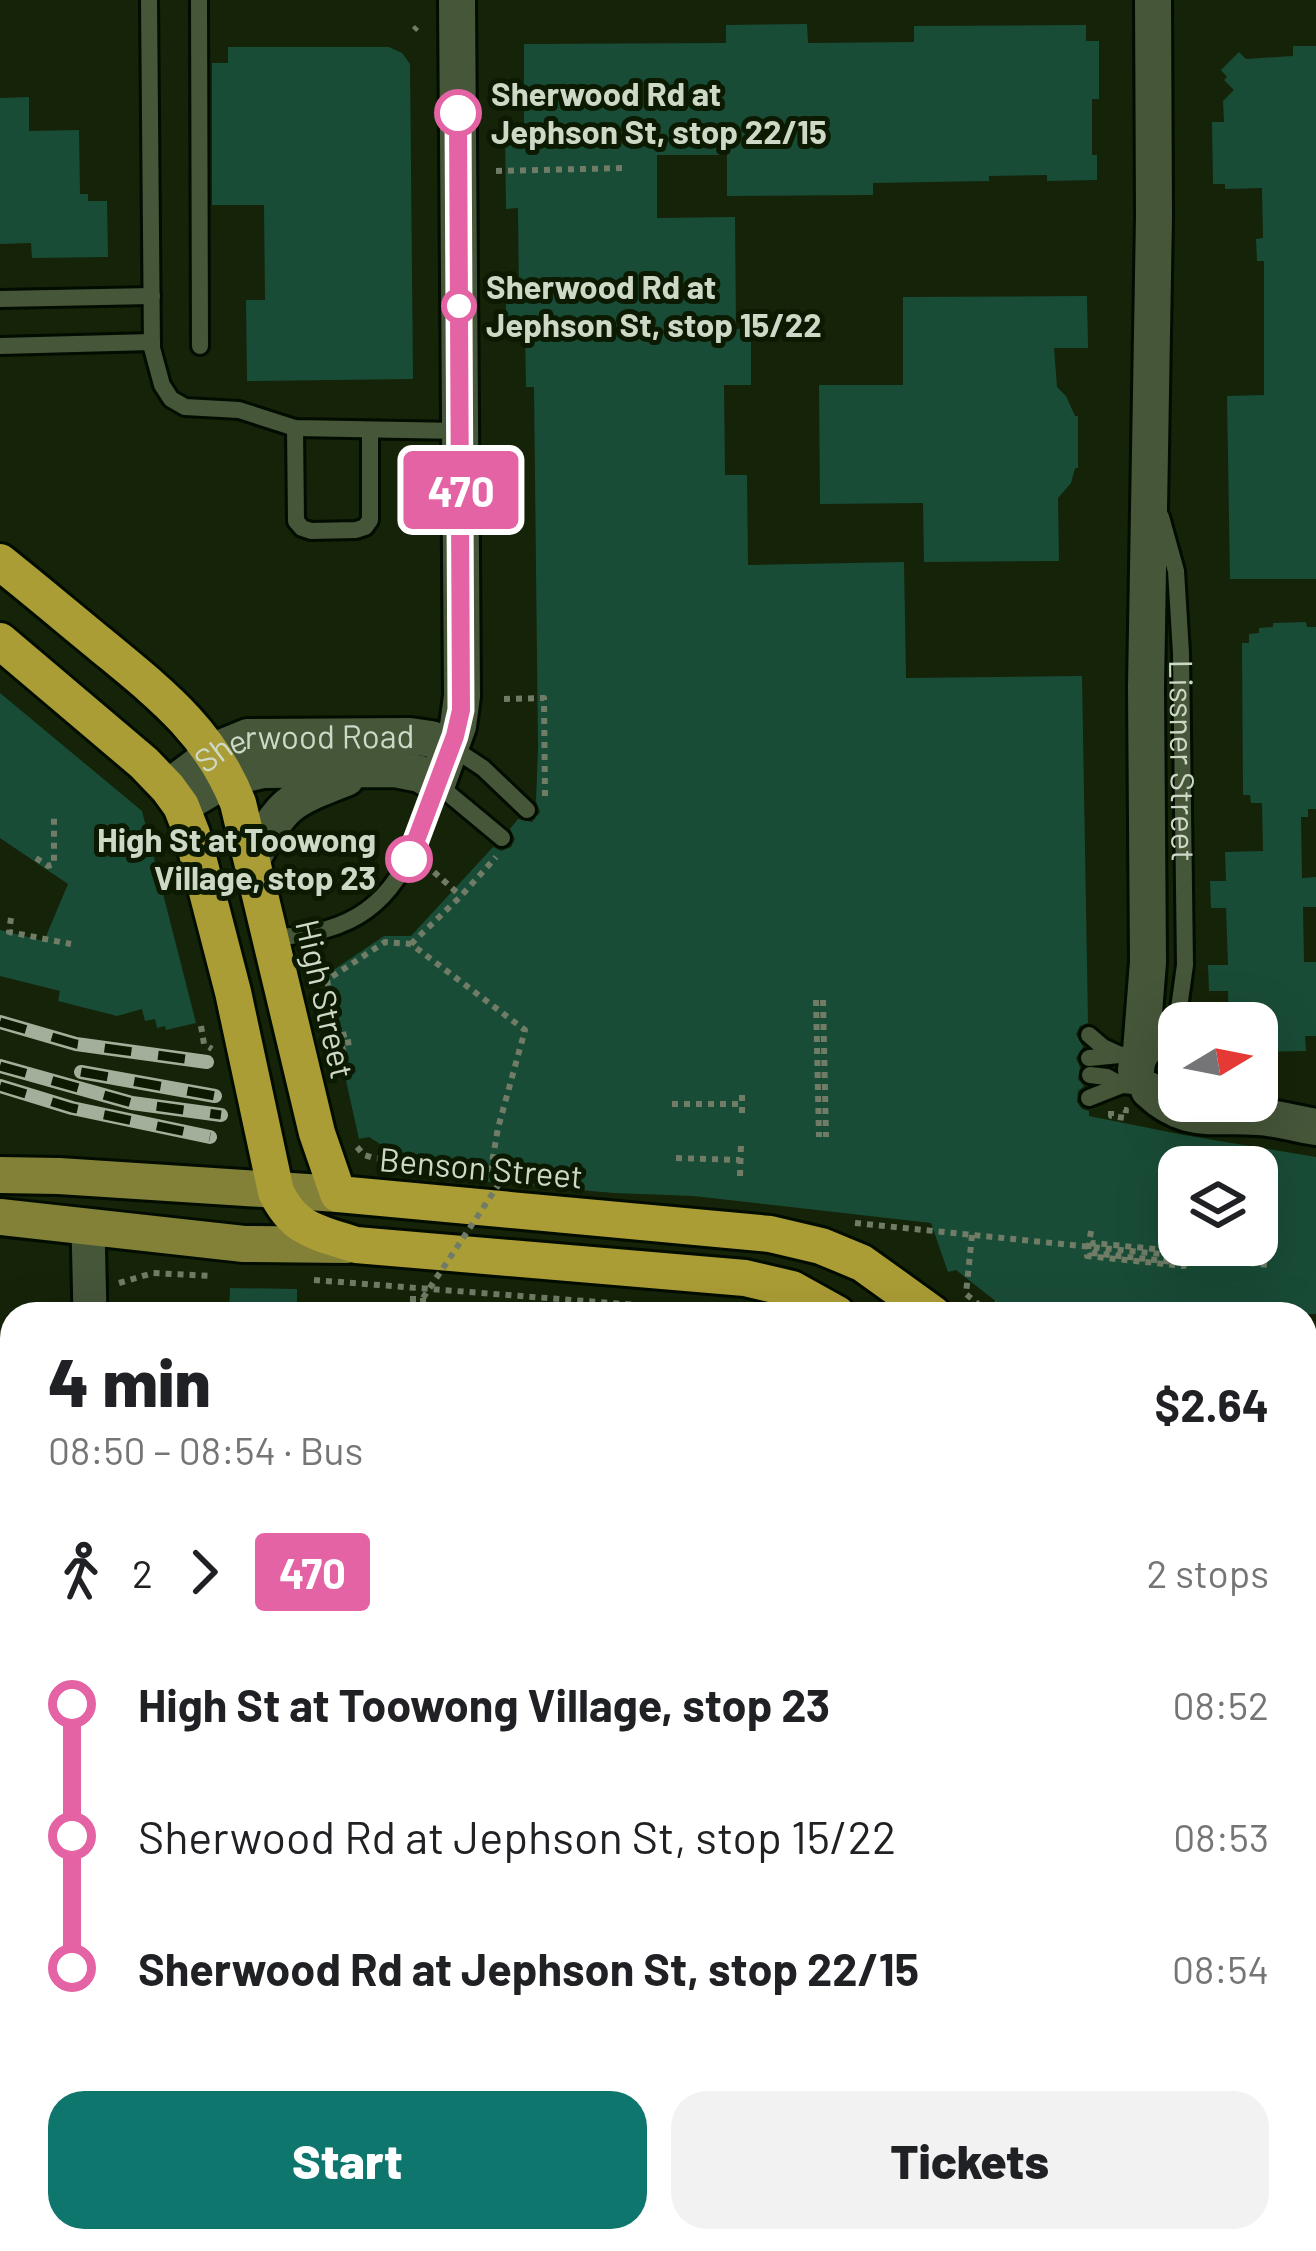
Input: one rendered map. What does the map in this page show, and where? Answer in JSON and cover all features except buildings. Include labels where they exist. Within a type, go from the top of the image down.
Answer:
[{"type":"highway","name":"High Street","points":[[0,562],[153,687],[221,765],[238,803],[316,1133],[303,1199]]},
{"type":"highway","points":[[0,641],[144,763],[174,797],[192,834],[233,992],[303,1199],[302,1228],[356,1245],[746,1278],[792,1289],[815,1302]]},
{"type":"highway","name":"Benson Street","points":[[303,1199],[770,1234],[821,1246],[862,1263],[916,1302]]},
{"type":"main road","name":"Benson Street","points":[[0,1175],[59,1176],[303,1199]]},
{"type":"main road","points":[[236,1259],[303,1199]]},
{"type":"main road","points":[[0,1217],[88,1227],[236,1259],[356,1245]]},
{"type":"street","name":"Sherwood Road","points":[[221,765],[271,770],[372,768],[413,772],[436,784],[460,718],[458,0]]},
{"type":"street","name":"Lissner Street","points":[[1142,1073],[1148,962],[1153,0]]},
{"type":"street","name":"Sherwood Road","points":[[174,797],[221,765],[237,741],[261,736],[410,736],[451,746]]},
{"type":"street","points":[[252,859],[277,815],[295,799],[372,768]]},
{"type":"street","name":"Lissner Street","points":[[1148,962],[1158,1002]]},
{"type":"street","points":[[1142,1073],[1158,1041]]},
{"type":"street","points":[[1278,1118],[1316,1127]]},
{"type":"street","points":[[88,1227],[90,1302]]},
{"type":"lane","points":[[149,0],[152,342],[158,376],[171,399],[185,407],[239,410],[295,428],[460,431]]},
{"type":"lane","points":[[199,0],[200,346]]},
{"type":"lane","points":[[0,298],[152,296]]},
{"type":"lane","points":[[0,346],[152,342]]},
{"type":"lane","points":[[295,428],[296,521],[311,531],[356,530],[370,520],[370,430]]},
{"type":"lane","name":"Lissner Street","points":[[1150,482],[1175,563],[1180,638],[1185,964],[1180,1002]]},
{"type":"lane","points":[[451,746],[483,768],[526,810]]},
{"type":"lane","points":[[436,784],[502,838]]},
{"type":"lane","name":"Sherwood Road","points":[[271,939],[328,928],[373,908],[409,859],[436,784]]},
{"type":"lane","points":[[1089,1035],[1142,1073]]},
{"type":"lane","points":[[1089,1066],[1142,1073],[1102,1076],[1089,1066]]},
{"type":"lane","points":[[1089,1098],[1142,1073]]},
{"type":"path","points":[[496,171],[626,168]]},
{"type":"path","points":[[504,699],[544,698]]},
{"type":"path","points":[[36,857],[48,866],[54,864],[54,818]]},
{"type":"path","points":[[359,838],[380,842]]},
{"type":"path","points":[[434,872],[461,896]]},
{"type":"path","points":[[10,918],[9,932],[71,944]]},
{"type":"path","points":[[411,944],[432,923]]},
{"type":"path","points":[[326,1053],[350,1048],[346,1034],[338,1036],[327,980],[385,942],[411,944],[526,1030],[491,1168],[374,1158],[364,1155],[353,1142]]},
{"type":"path","points":[[819,1000],[822,1137]]},
{"type":"path","points":[[201,1026],[204,1044]]},
{"type":"path","points":[[672,1104],[742,1108],[742,1091]]},
{"type":"path","points":[[1111,1116],[1125,1118]]},
{"type":"path","points":[[740,1176],[741,1144]]},
{"type":"path","points":[[676,1158],[740,1160]]},
{"type":"path","points":[[422,1302],[501,1181]]},
{"type":"path","points":[[855,1223],[1090,1247]]},
{"type":"path","points":[[1091,1231],[1087,1256],[1184,1266],[1186,1252],[1093,1243],[1092,1253],[1183,1263],[1184,1254],[1137,1249],[1114,1246],[1091,1243],[1090,1254],[1158,1262]]},
{"type":"path","points":[[972,1235],[966,1294],[976,1302]]},
{"type":"path","points":[[89,1272],[122,1283],[144,1273],[236,1259]]},
{"type":"path","points":[[297,1279],[597,1302]]},
{"type":"path","points":[[413,1288],[413,1302]]},
{"type":"railway","points":[[0,1022],[76,1044],[207,1062]]},
{"type":"railway","points":[[0,1066],[132,1103],[221,1115]]},
{"type":"railway","points":[[81,1072],[215,1096]]},
{"type":"railway","points":[[0,1086],[72,1108],[210,1137]]},
{"type":"bus line","name":"470","points":[[409,859],[461,710],[458,113]]},
{"type":"place","name":"Sherwood Rd at Jephson St, stop 22/15","points":[[458,113]]},
{"type":"place","name":"Sherwood Rd at Jephson St, stop 15/22","points":[[459,306]]},
{"type":"place","name":"High St at Toowong Village, stop 23","points":[[409,859]]}]
